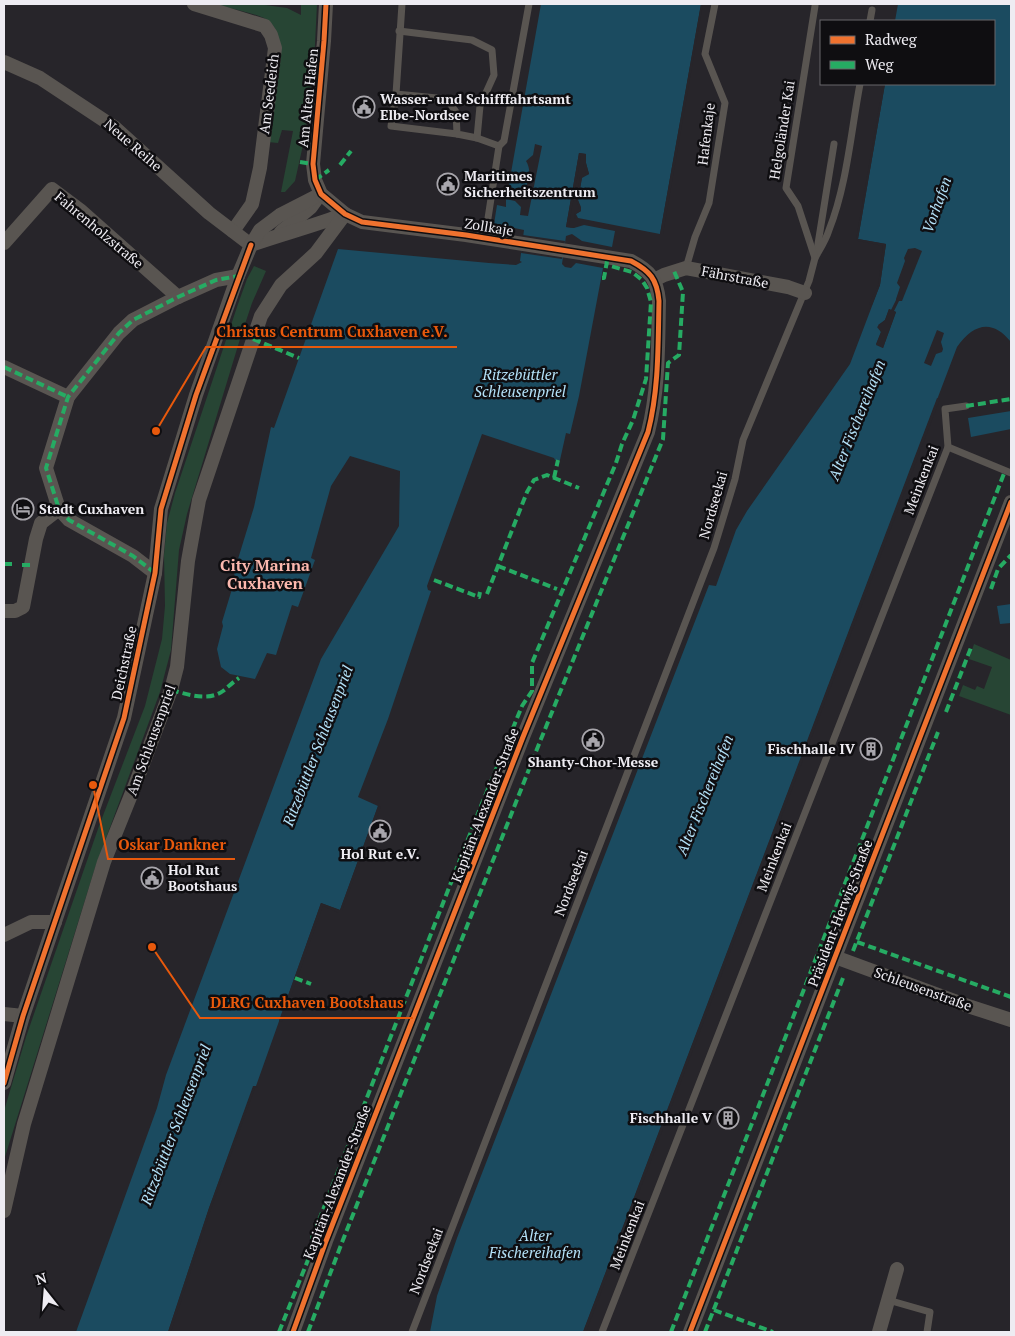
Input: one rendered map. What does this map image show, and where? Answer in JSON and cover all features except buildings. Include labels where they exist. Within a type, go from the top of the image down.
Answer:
[{"type":"street","name":"Am Seedeich","points":[[194,4],[264,26],[271,35],[275,48],[260,168],[252,204],[233,231]]},
{"type":"street","name":"Am Alten Hafen","points":[[321,194],[315,180],[312,164],[326,4]]},
{"type":"street","name":"Neue Reihe","points":[[4,62],[40,78],[114,127],[209,213],[251,245]]},
{"type":"street","name":"Fahrenholzstraße","points":[[4,243],[52,189],[80,210],[178,297]]},
{"type":"street","name":"Zollkaje","points":[[321,194],[344,214],[362,222],[485,238],[631,261],[642,267],[654,280]]},
{"type":"street","points":[[276,236],[311,207],[321,194]]},
{"type":"street","name":"Deichstraße","points":[[4,1083],[23,1016],[124,718],[155,573],[161,509],[196,395],[238,276],[251,245],[260,230],[280,215],[321,194]]},
{"type":"street","points":[[251,245],[316,225],[344,214]]},
{"type":"street","name":"Am Schleusenpriel","points":[[4,1211],[24,1124],[104,862],[171,690],[177,667],[188,561],[199,500],[261,316],[281,285],[316,253],[344,214]]},
{"type":"street","points":[[297,230],[306,235],[316,253]]},
{"type":"street","name":"Fährstraße","points":[[654,280],[686,268],[788,287],[807,287]]},
{"type":"street","points":[[155,573],[133,556],[69,520],[59,509],[46,468],[68,397],[119,333],[133,320],[178,297],[216,280],[238,276]]},
{"type":"street","name":"Kapitän-Alexander-Straße","points":[[294,1332],[326,1241],[523,738],[648,432],[654,410],[657,379],[659,301],[658,289],[654,280]]},
{"type":"street","points":[[4,367],[68,397]]},
{"type":"street","name":"Präsident-Herwig-Straße","points":[[690,1332],[1011,502]]},
{"type":"street","points":[[4,610],[15,611],[24,607],[36,539],[41,523],[59,509]]},
{"type":"street","points":[[4,935],[31,922],[55,922]]},
{"type":"street","name":"Schleusenstraße","points":[[835,957],[970,1007],[1011,1020]]},
{"type":"street","points":[[4,1014],[23,1016]]},
{"type":"street","points":[[879,1332],[897,1269]]},
{"type":"lane","points":[[402,4],[396,94],[391,126],[457,134],[477,138],[499,146]]},
{"type":"lane","points":[[485,238],[499,146],[504,141],[529,4]]},
{"type":"lane","name":"Hafenkaje","points":[[686,268],[695,237],[709,203],[725,103],[705,54],[715,4]]},
{"type":"lane","name":"Helgoländer Kai","points":[[815,6],[786,188],[798,206],[815,258]]},
{"type":"lane","points":[[870,20],[872,10]]},
{"type":"lane","points":[[399,31],[472,40],[492,50],[494,75],[480,106],[477,138]]},
{"type":"lane","points":[[815,258],[829,231],[836,209],[860,85]]},
{"type":"lane","points":[[396,94],[447,99],[456,112],[457,134]]},
{"type":"lane","points":[[807,287],[815,258],[834,144]]},
{"type":"lane","name":"Nordseekai","points":[[412,1332],[714,548],[735,479],[743,440],[807,287]]},
{"type":"lane","name":"Meinkenkai","points":[[602,1332],[948,447],[944,409],[966,406]]},
{"type":"lane","points":[[948,447],[1011,473]]},
{"type":"lane","points":[[888,1300],[930,1312],[927,1332]]},
{"type":"green space","points":[[209,4],[258,4],[287,8],[301,15],[301,4],[317,4],[314,64],[305,136],[295,181],[285,192],[281,192],[293,131],[282,130],[278,143],[268,142],[278,36],[270,22],[265,19],[241,11]]},
{"type":"green space","points":[[254,266],[266,271],[252,303],[240,339],[187,514],[179,550],[171,650],[160,692],[95,868],[4,1160],[4,1111],[26,1037],[99,826],[145,706],[162,639],[165,606],[164,555],[167,523],[175,493],[238,304]]},
{"type":"green space","points":[[974,644],[1011,660],[1011,715],[959,696],[963,685],[975,690],[977,686],[984,689],[992,667],[969,659]]},
{"type":"water","name":"Ritzebüttler Schleusenpriel","points":[[541,4],[701,4],[660,234],[578,218],[576,214],[581,211],[578,200],[582,177],[589,174],[586,154],[579,153],[566,227],[574,228],[584,225],[615,231],[612,247],[582,241],[572,234],[566,236],[562,264],[565,267],[571,268],[576,263],[603,268],[579,396],[570,434],[566,433],[560,460],[555,460],[554,458],[482,434],[427,586],[428,590],[431,591],[388,719],[358,797],[378,806],[340,910],[321,903],[256,1086],[253,1086],[209,1208],[168,1332],[76,1332],[157,1108],[166,1075],[321,659],[399,526],[400,471],[350,456],[331,486],[311,558],[315,560],[298,607],[292,605],[276,655],[267,653],[255,679],[230,674],[221,667],[217,649],[223,626],[222,622],[235,579],[234,572],[254,507],[271,427],[274,428],[338,249],[516,265],[522,262],[520,261],[524,230],[494,224],[497,205],[506,207],[506,199],[515,201],[521,207],[520,215],[528,216],[542,146],[535,144],[533,155],[526,161],[529,175],[527,184],[522,192],[519,196],[507,195]]},
{"type":"water","name":"Alter Fischereihafen","points":[[898,4],[1011,4],[1011,342],[997,329],[983,327],[970,333],[957,347],[583,1332],[430,1332],[437,1296],[457,1238],[709,585],[716,586],[736,530],[747,511],[850,364],[880,285],[886,244],[858,239],[885,85],[995,85],[995,20],[895,20]],"holes":[[[915,248],[922,251],[902,301],[899,301],[894,311],[896,312],[883,348],[876,344],[881,332],[878,325],[885,320],[889,309],[891,310],[896,300],[900,287],[897,283],[908,249]]]},
{"type":"water","points":[[1011,411],[1011,429],[971,437],[968,418]]},
{"type":"water","points":[[1011,604],[1011,623],[1000,624],[997,606]]},
{"type":"pier","points":[[701,4],[703,4],[663,234],[660,234]]},
{"type":"pier","points":[[883,85],[885,85],[858,239],[886,244],[880,285],[872,305],[869,304],[878,285],[883,246],[856,239]]},
{"type":"pier","points":[[579,153],[586,154],[589,174],[582,178],[578,200],[581,211],[576,214],[575,219],[574,213],[579,208],[576,200],[580,177],[586,173],[583,156],[581,156],[569,225],[574,225],[574,228],[566,227]]},
{"type":"pier","points":[[523,235],[565,241],[562,259],[521,253]]},
{"type":"pier","points":[[889,309],[896,312],[883,348],[876,345],[881,332],[877,327],[885,320]]},
{"type":"pier","points":[[937,330],[944,333],[941,342],[943,349],[942,352],[936,354],[931,366],[924,363]]},
{"type":"pier","points":[[937,398],[940,399],[586,1332],[583,1332]]},
{"type":"pier","points":[[378,806],[381,807],[342,911],[339,913],[323,906],[282,1022],[279,1021],[321,903],[340,910]]},
{"type":"pier","points":[[254,1086],[258,1087],[255,1088],[211,1209],[171,1332],[168,1332],[209,1208]]},
{"type":"marked path","points":[[340,165],[351,151]]},
{"type":"marked path","points":[[300,162],[313,164]]},
{"type":"marked path","points":[[315,180],[329,170]]},
{"type":"marked path","points":[[602,278],[604,278],[607,261]]},
{"type":"marked path","points":[[279,1332],[314,1245],[312,1238],[481,806],[522,706],[532,691],[532,663],[616,463],[633,420],[646,379],[651,302],[647,288],[642,280],[632,272],[607,265]]},
{"type":"marked path","points":[[308,1332],[539,744],[663,439],[668,363],[679,355],[683,292],[674,271]]},
{"type":"marked path","points":[[155,573],[133,556],[69,520],[59,509],[46,468],[68,397],[119,333],[133,320],[178,297],[216,280],[238,276]]},
{"type":"marked path","points":[[253,339],[299,358]]},
{"type":"marked path","points":[[4,367],[68,397]]},
{"type":"marked path","points":[[966,406],[1011,399]]},
{"type":"marked path","points":[[554,478],[558,460]]},
{"type":"marked path","points":[[671,1332],[1005,471]]},
{"type":"marked path","points":[[487,594],[527,492],[534,480],[547,475],[579,488]]},
{"type":"marked path","points":[[991,589],[998,569],[1011,555]]},
{"type":"marked path","points":[[4,564],[12,564]]},
{"type":"marked path","points":[[22,565],[31,565]]},
{"type":"marked path","points":[[498,566],[557,589]]},
{"type":"marked path","points":[[434,580],[479,597],[480,592]]},
{"type":"marked path","points":[[946,712],[972,645]]},
{"type":"marked path","points":[[171,690],[197,696],[211,696],[223,691],[239,678]]},
{"type":"marked path","points":[[853,951],[938,732]]},
{"type":"marked path","points":[[857,942],[1011,997]]},
{"type":"marked path","points":[[295,978],[311,984]]},
{"type":"marked path","points":[[705,1332],[843,978]]},
{"type":"marked path","points":[[714,1310],[773,1332]]},
{"type":"cycle path","points":[[293,1332],[326,1241],[523,737],[648,432],[656,383],[659,301],[651,276],[643,268],[631,261],[466,235],[362,222],[345,214],[321,194],[315,180],[313,164],[326,4]]},
{"type":"cycle path","points":[[4,1083],[23,1016],[124,718],[155,573],[161,509],[196,395],[251,245]]},
{"type":"cycle path","points":[[690,1332],[1011,502]]},
{"type":"place","name":"Wasser- und Schifffahrtsamt Elbe-Nordsee","points":[[364,107]]},
{"type":"place","name":"Maritimes Sicherheitszentrum","points":[[448,184]]},
{"type":"place","name":"Christus Centrum Cuxhaven e.V.","points":[[156,431]]},
{"type":"place","name":"Stadt Cuxhaven","points":[[23,509]]},
{"type":"place","name":"Shanty-Chor-Messe","points":[[593,740]]},
{"type":"place","name":"Fischhalle IV","points":[[871,749]]},
{"type":"place","name":"Oskar Dankner","points":[[93,785]]},
{"type":"place","name":"Hol Rut e.V.","points":[[380,831]]},
{"type":"place","name":"Hol Rut Bootshaus","points":[[152,878]]},
{"type":"place","name":"DLRG Cuxhaven Bootshaus","points":[[152,947]]},
{"type":"place","name":"Fischhalle V","points":[[728,1118]]},
{"type":"district","name":"City Marina Cuxhaven","points":[[265,574]]},
{"type":"water label","name":"Vorhafen","points":[[937,205]]}]
